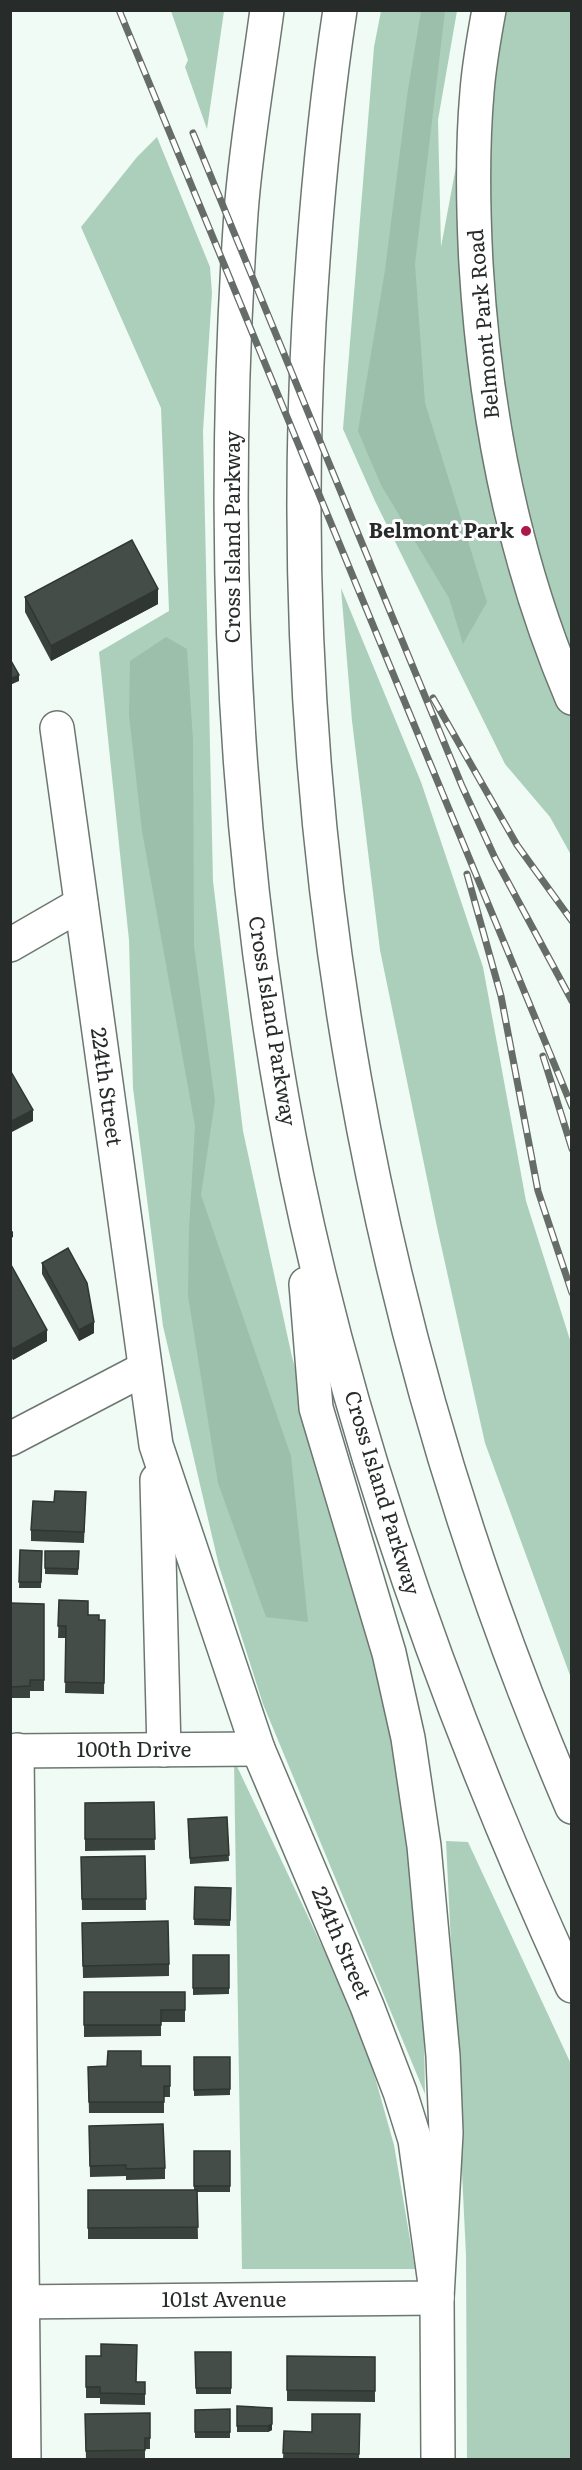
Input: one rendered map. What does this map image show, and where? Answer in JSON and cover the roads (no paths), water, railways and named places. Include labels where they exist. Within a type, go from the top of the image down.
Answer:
[{"type":"main road","name":"Cross Island Parkway","points":[[267,10],[242,208],[231,436],[230,530],[232,641],[247,844],[261,964],[297,1175],[320,1280],[378,1487],[412,1593],[486,1791],[572,1986]]},
{"type":"main road","points":[[340,10],[325,105],[314,235],[303,501],[306,633],[313,768],[326,897],[345,1029],[372,1175],[411,1339],[457,1501],[503,1637],[572,1807]]},
{"type":"main road","name":"Belmont Park Road","points":[[489,10],[477,92],[474,159],[474,222],[483,360],[495,440],[522,558],[540,617],[572,698]]},
{"type":"main road","name":"224th Street","points":[[57,728],[156,1445],[164,1750]]},
{"type":"main road","points":[[10,945],[81,904]]},
{"type":"main road","points":[[297,1175],[316,1408],[389,1653],[408,1738],[424,1846],[443,2056],[446,2133],[437,2298]]},
{"type":"main road","points":[[10,1439],[144,1369]]},
{"type":"main road","name":"224th Street","points":[[156,1445],[258,1749],[367,2006],[400,2092],[415,2140],[437,2298],[438,2460]]},
{"type":"main road","name":"100th Drive","points":[[14,1750],[258,1749]]},
{"type":"main road","points":[[14,1750],[17,2302],[24,2460]]},
{"type":"main road","points":[[553,1764],[572,1796]]},
{"type":"main road","name":"101st Avenue","points":[[17,2302],[437,2298]]},
{"type":"railway","points":[[119,10],[572,1107]]},
{"type":"railway","points":[[193,133],[462,786],[495,858],[572,1001]]},
{"type":"railway","points":[[433,698],[517,845],[572,921]]},
{"type":"railway","points":[[467,874],[501,996],[538,1191],[572,1293]]},
{"type":"railway","points":[[543,1056],[572,1149]]},
{"type":"place","name":"Belmont Park","points":[[526,531]]}]
